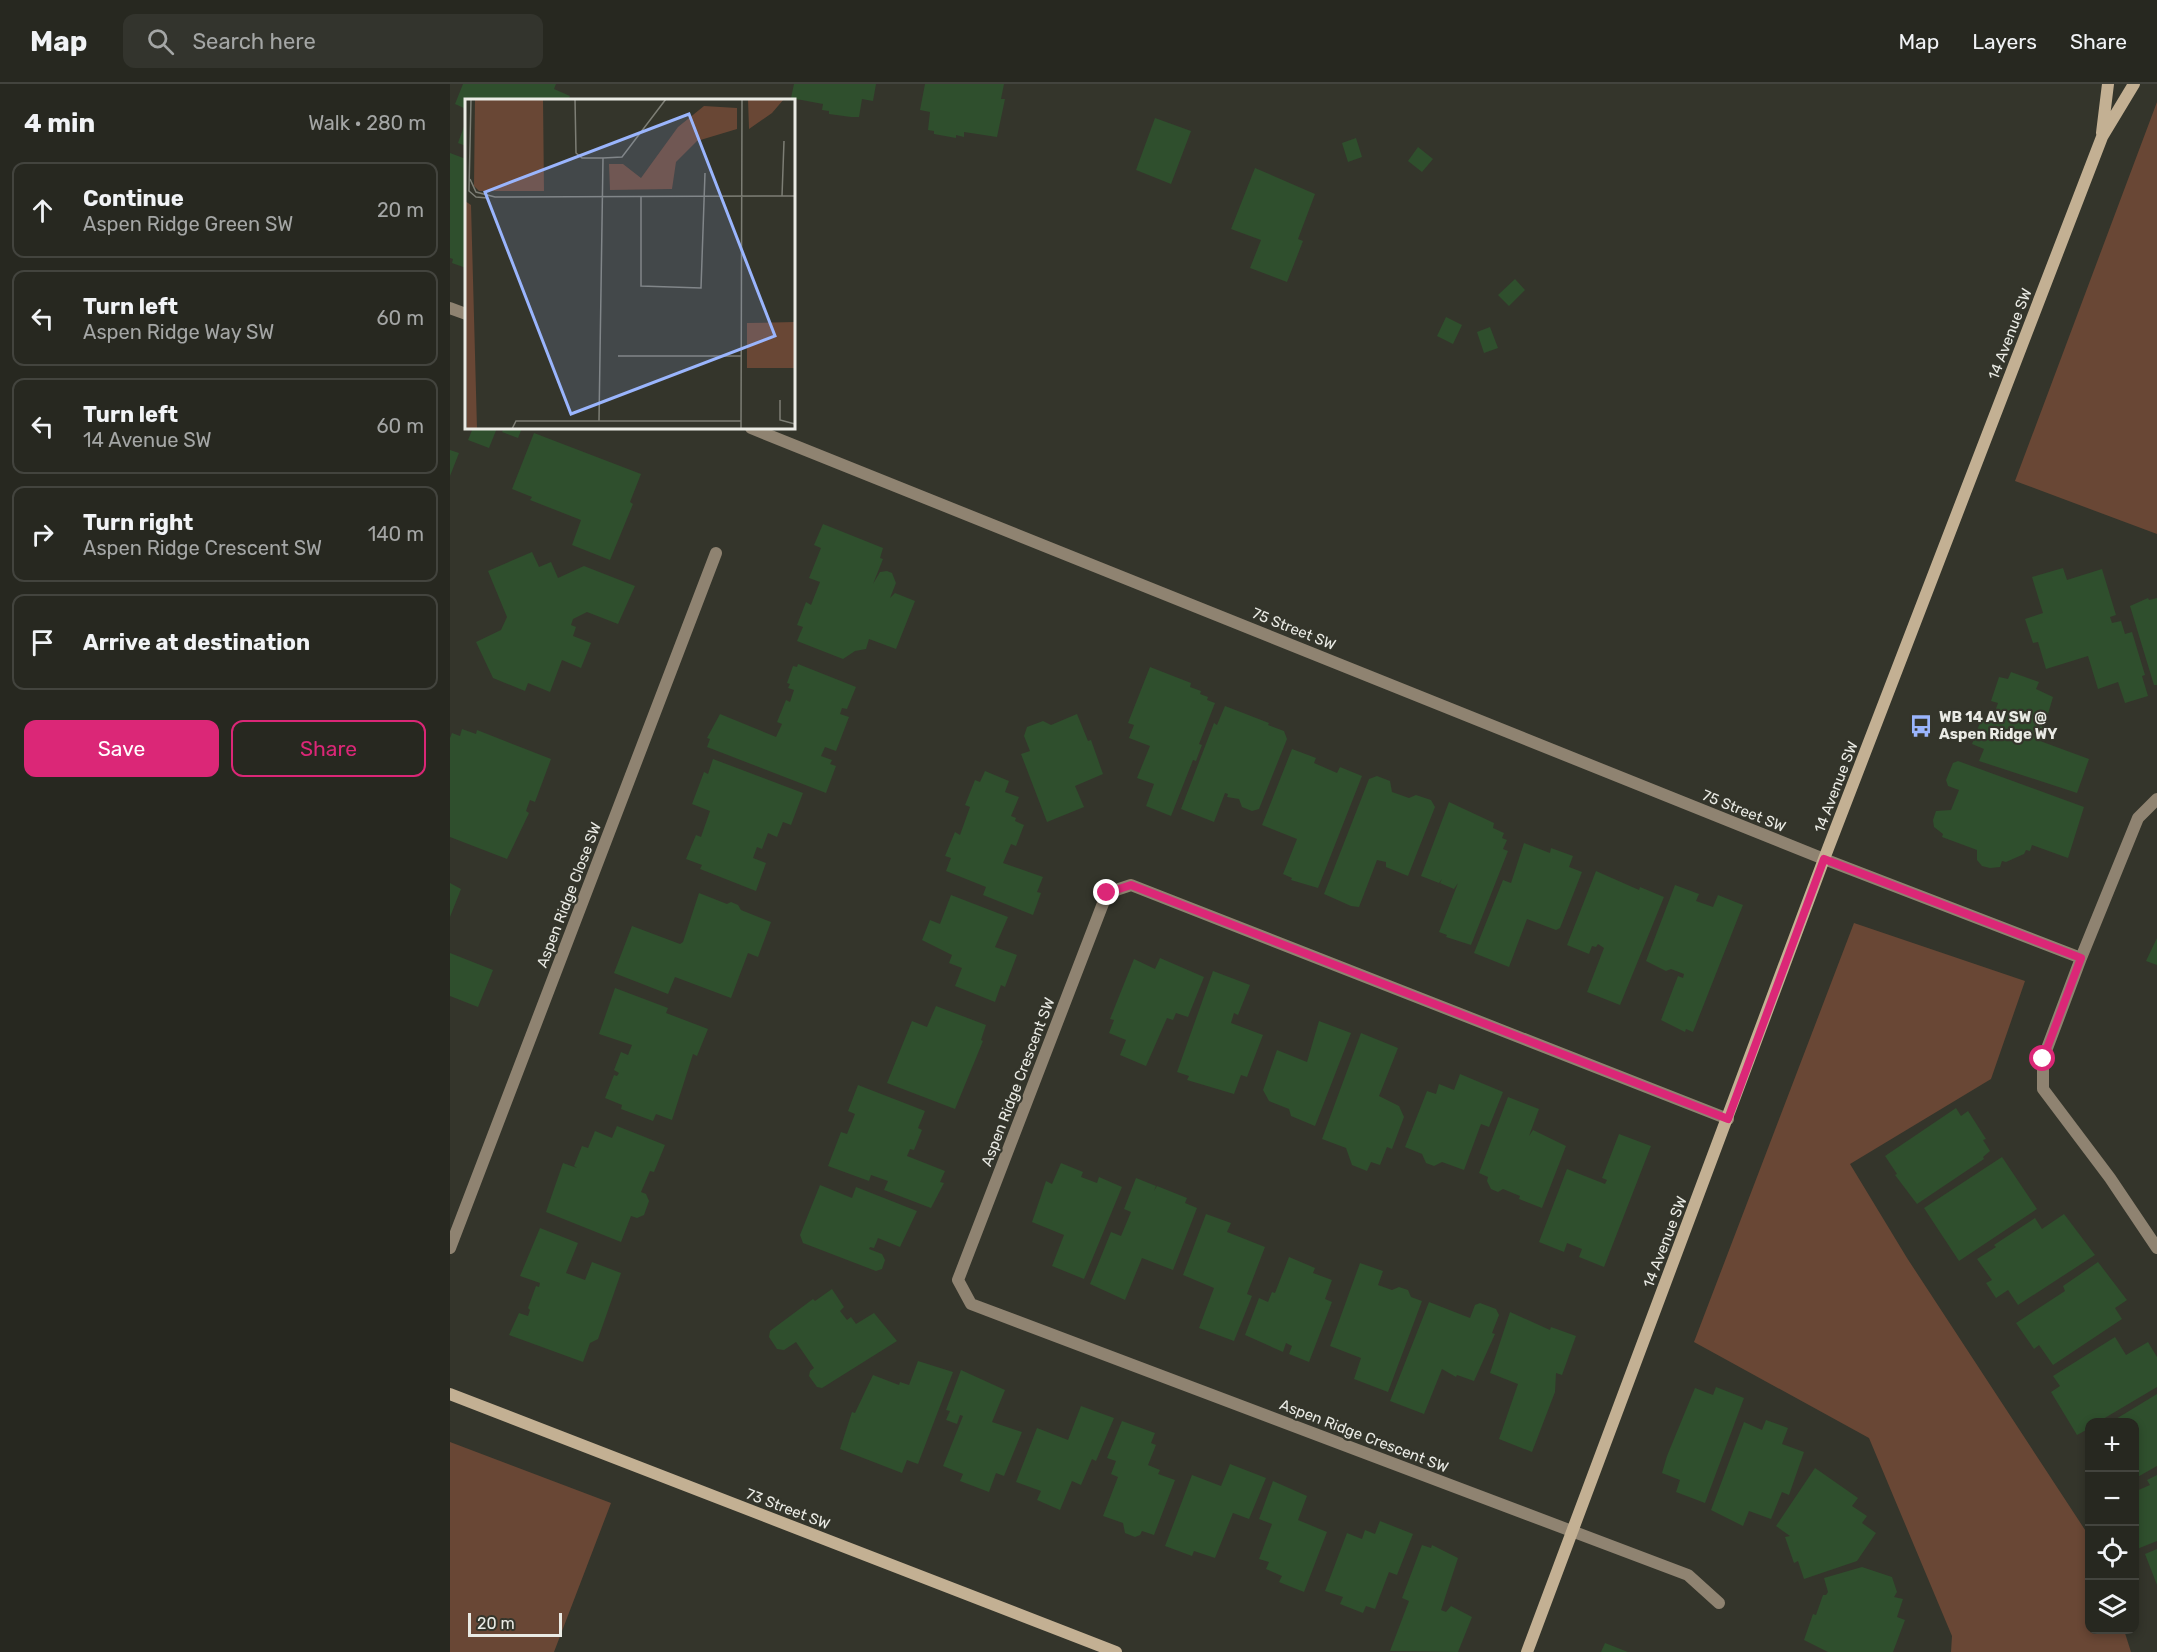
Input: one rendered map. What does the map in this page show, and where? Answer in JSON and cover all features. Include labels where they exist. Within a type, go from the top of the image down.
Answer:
[{"type":"street","name":"14 Avenue SW","points":[[2102,137],[2108,84]]},
{"type":"street","name":"14 Avenue SW","points":[[1527,1652],[1824,859],[2102,137],[2134,84]]},
{"type":"street","points":[[450,308],[465,314]]},
{"type":"street","name":"75 Street SW","points":[[753,429],[1824,859],[2081,958]]},
{"type":"street","name":"Aspen Ridge Close SW","points":[[450,1248],[716,553]]},
{"type":"street","points":[[2157,799],[2138,818],[2043,1059],[2043,1089],[2110,1178],[2157,1248]]},
{"type":"street","name":"Aspen Ridge Crescent SW","points":[[1571,1530],[971,1305],[958,1280],[1107,893],[1131,885],[1728,1119]]},
{"type":"street","name":"73 Street SW","points":[[450,1394],[1116,1652]]},
{"type":"street","points":[[1571,1530],[1688,1575],[1719,1603]]},
{"type":"shaded area","points":[[2157,102],[2157,534],[2015,481]]},
{"type":"shaded area","points":[[1854,923],[2025,981],[1991,1079],[1850,1164],[1907,1258],[2085,1530],[2085,1634],[2125,1634],[2131,1652],[1951,1652],[1952,1636],[1869,1438],[1694,1342]]},
{"type":"shaded area","points":[[450,1442],[611,1503],[554,1652],[450,1652]]},
{"type":"building","points":[[463,84],[556,84],[554,89],[570,96],[568,99],[465,99],[465,109],[455,104]]},
{"type":"building","points":[[794,84],[876,84],[873,101],[862,99],[859,117],[851,117],[829,114],[829,111],[822,110],[823,104],[791,98]]},
{"type":"building","points":[[925,84],[1004,84],[1001,99],[1005,99],[997,137],[964,132],[964,137],[956,135],[956,138],[934,134],[934,131],[928,130],[930,112],[920,110]]},
{"type":"building","points":[[1155,118],[1191,131],[1171,184],[1136,170]]},
{"type":"building","points":[[465,124],[465,146],[458,143]]},
{"type":"building","points":[[1356,138],[1362,157],[1348,162],[1342,143]]},
{"type":"building","points":[[1418,147],[1433,159],[1422,172],[1408,161]]},
{"type":"building","points":[[450,153],[465,159],[465,268],[452,263],[453,259],[450,258]]},
{"type":"building","points":[[1255,168],[1315,194],[1298,239],[1303,241],[1287,282],[1250,268],[1261,240],[1231,229]]},
{"type":"building","points":[[1515,279],[1525,290],[1509,306],[1498,295]]},
{"type":"building","points":[[1446,317],[1462,325],[1453,344],[1437,336]]},
{"type":"building","points":[[1490,327],[1498,348],[1484,353],[1477,332]]},
{"type":"building","points":[[473,429],[497,429],[489,448],[468,440]]},
{"type":"building","points":[[504,429],[522,429],[518,438],[502,432]]},
{"type":"building","points":[[534,433],[641,474],[630,502],[633,504],[610,560],[572,545],[581,520],[530,500],[532,497],[512,489]]},
{"type":"building","points":[[450,450],[459,453],[450,476]]},
{"type":"building","points":[[823,524],[883,548],[880,558],[883,559],[873,584],[880,572],[892,573],[896,583],[890,598],[895,593],[915,601],[896,649],[869,639],[866,649],[855,651],[843,659],[797,641],[803,627],[797,625],[806,602],[811,605],[820,582],[809,578],[821,548],[814,545]]},
{"type":"building","points":[[532,552],[539,567],[551,562],[558,578],[584,566],[635,586],[618,624],[587,612],[573,619],[571,625],[576,627],[573,636],[591,643],[581,668],[562,660],[550,692],[528,683],[525,691],[493,678],[476,642],[501,630],[507,617],[488,571]]},
{"type":"building","points":[[2063,568],[2067,580],[2102,569],[2116,615],[2110,617],[2112,623],[2121,621],[2125,634],[2132,632],[2145,675],[2142,676],[2148,696],[2125,703],[2118,682],[2098,689],[2088,656],[2046,669],[2038,642],[2033,643],[2025,619],[2043,613],[2032,577]]},
{"type":"building","points":[[2148,598],[2149,600],[2157,598],[2157,685],[2154,685],[2130,606]]},
{"type":"building","points":[[798,664],[856,687],[847,709],[842,708],[840,714],[849,717],[836,751],[825,747],[821,756],[832,760],[830,764],[836,766],[826,793],[707,747],[710,739],[707,738],[720,714],[776,737],[782,724],[777,722],[786,700],[790,702],[794,690],[788,688],[790,684],[787,683],[793,666],[797,667]]},
{"type":"building","points":[[1150,667],[1191,683],[1190,687],[1201,691],[1200,694],[1208,697],[1207,700],[1215,703],[1199,744],[1202,745],[1196,761],[1193,760],[1171,816],[1146,806],[1154,784],[1137,778],[1150,746],[1129,738],[1134,725],[1128,723]]},
{"type":"building","points":[[2011,672],[2039,682],[2036,689],[2053,697],[2040,741],[2089,759],[2077,793],[1979,761],[1984,749],[1972,744],[1981,720],[1991,723],[1998,703],[1991,701],[1999,677],[2008,679]]},
{"type":"building","points":[[1225,706],[1269,723],[1268,725],[1284,731],[1287,739],[1259,809],[1252,811],[1242,807],[1239,799],[1227,797],[1228,794],[1225,793],[1214,822],[1181,809],[1214,723],[1217,725]]},
{"type":"building","points":[[1077,714],[1088,741],[1091,740],[1103,774],[1075,786],[1084,807],[1047,822],[1021,754],[1030,751],[1024,736],[1027,727],[1043,721],[1051,725]]},
{"type":"building","points":[[462,729],[476,734],[477,730],[551,759],[535,802],[530,800],[526,811],[529,813],[507,859],[450,837],[450,738],[452,733],[460,736]]},
{"type":"building","points":[[1292,749],[1316,758],[1314,763],[1337,773],[1340,767],[1362,776],[1318,888],[1291,880],[1292,878],[1283,874],[1297,839],[1262,825]]},
{"type":"building","points":[[713,759],[803,793],[791,825],[783,822],[777,837],[768,833],[762,849],[757,847],[753,858],[766,863],[756,891],[700,869],[702,865],[686,859],[696,835],[701,837],[710,811],[692,804],[704,772],[708,774]]},
{"type":"building","points":[[1958,761],[2084,807],[2068,858],[2032,845],[2030,851],[2026,850],[2024,854],[2006,862],[2002,861],[2000,867],[1990,868],[1982,866],[1977,860],[1977,850],[1942,837],[1943,834],[1934,827],[1933,820],[1936,811],[1951,810],[1959,790],[1948,786],[1946,780],[1953,763]]},
{"type":"building","points":[[985,771],[1009,781],[1005,792],[1019,797],[1011,816],[1016,818],[1015,821],[1024,825],[1016,846],[1011,844],[1003,863],[1043,877],[1037,892],[1041,893],[1033,915],[983,895],[986,887],[946,871],[951,858],[945,856],[955,832],[960,835],[970,807],[965,805],[975,780],[980,782]]},
{"type":"building","points":[[1377,776],[1390,781],[1392,792],[1409,798],[1416,795],[1431,800],[1435,807],[1408,876],[1386,867],[1386,862],[1377,860],[1359,907],[1351,906],[1324,894],[1369,779]]},
{"type":"building","points":[[1449,802],[1494,823],[1493,828],[1504,833],[1502,838],[1507,840],[1503,849],[1508,851],[1471,945],[1446,937],[1447,935],[1439,932],[1458,883],[1454,889],[1440,883],[1442,879],[1439,883],[1421,876]]},
{"type":"building","points":[[1524,843],[1550,853],[1551,848],[1573,856],[1569,867],[1582,872],[1560,928],[1556,930],[1527,919],[1509,967],[1474,953],[1503,880],[1511,883]]},
{"type":"building","points":[[1596,871],[1639,890],[1640,887],[1664,897],[1620,1005],[1587,992],[1604,948],[1598,944],[1596,947],[1592,946],[1589,954],[1567,945]]},
{"type":"building","points":[[450,883],[461,889],[450,917]]},
{"type":"building","points":[[1675,885],[1699,894],[1696,901],[1713,907],[1718,895],[1743,905],[1693,1032],[1686,1029],[1685,1032],[1661,1020],[1678,976],[1683,978],[1684,974],[1671,969],[1666,971],[1646,961]]},
{"type":"building","points":[[699,893],[727,904],[731,902],[738,905],[741,910],[771,922],[758,957],[748,953],[731,998],[675,977],[668,994],[614,973],[632,926],[680,944],[683,942]]},
{"type":"building","points":[[951,895],[1008,917],[995,947],[1017,955],[1005,987],[1001,985],[995,1002],[955,986],[962,968],[949,963],[952,955],[922,940],[930,920],[940,924]]},
{"type":"building","points":[[2157,938],[2157,965],[2146,961]]},
{"type":"building","points":[[450,953],[493,970],[478,1007],[450,996]]},
{"type":"building","points":[[1160,958],[1204,977],[1188,1017],[1176,1013],[1173,1020],[1167,1018],[1146,1066],[1120,1055],[1126,1040],[1109,1033],[1114,1020],[1110,1019],[1134,959],[1155,969]]},
{"type":"building","points":[[1213,971],[1250,985],[1238,1015],[1234,1013],[1231,1023],[1263,1035],[1247,1077],[1241,1075],[1234,1094],[1187,1080],[1189,1076],[1177,1072]]},
{"type":"building","points":[[615,988],[668,1008],[666,1013],[708,1029],[697,1056],[693,1054],[672,1120],[656,1114],[653,1121],[621,1109],[622,1105],[605,1098],[614,1075],[617,1076],[619,1073],[614,1070],[621,1052],[628,1055],[632,1045],[599,1034]]},
{"type":"building","points":[[936,1006],[986,1025],[981,1040],[983,1041],[955,1109],[887,1083],[912,1021],[927,1027]]},
{"type":"building","points":[[1319,1021],[1351,1033],[1315,1126],[1291,1116],[1289,1109],[1269,1101],[1263,1090],[1277,1050],[1307,1062]]},
{"type":"building","points":[[1361,1033],[1398,1048],[1379,1096],[1399,1106],[1404,1117],[1392,1149],[1387,1147],[1380,1165],[1371,1162],[1367,1171],[1352,1165],[1346,1148],[1322,1139]]},
{"type":"building","points":[[1460,1074],[1503,1092],[1489,1127],[1481,1124],[1464,1170],[1442,1162],[1434,1166],[1426,1163],[1422,1154],[1405,1147],[1427,1091],[1436,1094],[1439,1084],[1454,1090]]},
{"type":"building","points":[[858,1085],[925,1111],[918,1128],[922,1130],[914,1150],[910,1149],[907,1156],[945,1171],[940,1182],[944,1183],[931,1208],[884,1190],[888,1181],[871,1175],[869,1181],[828,1166],[841,1132],[847,1134],[855,1114],[848,1111]]},
{"type":"building","points":[[1508,1097],[1539,1109],[1529,1136],[1533,1130],[1566,1146],[1542,1208],[1519,1199],[1520,1196],[1503,1189],[1498,1192],[1491,1189],[1487,1181],[1488,1177],[1479,1173]]},
{"type":"building","points":[[1956,1108],[1961,1116],[1968,1111],[1986,1139],[1983,1140],[1990,1151],[1983,1157],[1984,1159],[1917,1204],[1895,1175],[1897,1174],[1885,1156]]},
{"type":"building","points":[[617,1126],[665,1145],[654,1172],[650,1171],[641,1192],[646,1194],[649,1201],[644,1215],[637,1218],[631,1216],[621,1242],[546,1212],[563,1163],[577,1168],[574,1166],[582,1146],[588,1148],[595,1131],[612,1138]]},
{"type":"building","points":[[1619,1134],[1651,1146],[1604,1267],[1579,1257],[1582,1249],[1567,1243],[1564,1252],[1539,1242],[1567,1169],[1605,1184],[1607,1180],[1602,1178]]},
{"type":"building","points":[[2002,1157],[2037,1209],[1959,1261],[1924,1208]]},
{"type":"building","points":[[1061,1163],[1083,1172],[1081,1177],[1097,1183],[1099,1177],[1122,1187],[1084,1279],[1052,1266],[1064,1235],[1032,1222],[1046,1181],[1052,1184]]},
{"type":"building","points":[[1136,1178],[1156,1186],[1154,1191],[1157,1186],[1187,1198],[1185,1203],[1197,1208],[1173,1270],[1142,1258],[1125,1300],[1090,1284],[1111,1232],[1121,1236],[1131,1212],[1124,1209]]},
{"type":"building","points":[[820,1185],[852,1198],[856,1187],[917,1211],[900,1247],[878,1238],[874,1248],[870,1247],[869,1249],[882,1254],[885,1260],[882,1269],[876,1271],[803,1243],[800,1235]]},
{"type":"building","points":[[1206,1214],[1231,1223],[1227,1232],[1265,1247],[1247,1294],[1252,1296],[1234,1341],[1199,1328],[1214,1288],[1183,1275]]},
{"type":"building","points":[[2064,1214],[2095,1255],[2018,1305],[2008,1290],[1996,1298],[1986,1283],[1992,1280],[1977,1259],[2035,1218],[2042,1229]]},
{"type":"building","points":[[540,1228],[578,1243],[566,1273],[585,1280],[592,1262],[621,1273],[598,1339],[590,1343],[583,1362],[509,1335],[519,1313],[528,1316],[530,1310],[528,1308],[536,1286],[539,1287],[540,1283],[520,1276]]},
{"type":"building","points":[[1289,1257],[1315,1268],[1313,1273],[1332,1280],[1325,1299],[1332,1302],[1309,1362],[1289,1354],[1292,1346],[1286,1343],[1283,1352],[1245,1335],[1259,1298],[1268,1302],[1272,1292],[1275,1293]]},
{"type":"building","points":[[2098,1262],[2127,1300],[2115,1308],[2122,1319],[2053,1365],[2039,1345],[2034,1349],[2016,1323],[2065,1291],[2063,1286]]},
{"type":"building","points":[[1360,1263],[1383,1271],[1378,1285],[1392,1290],[1399,1287],[1408,1290],[1411,1297],[1422,1301],[1388,1392],[1354,1379],[1361,1358],[1330,1346]]},
{"type":"building","points":[[832,1289],[844,1307],[840,1311],[847,1320],[851,1317],[856,1324],[874,1313],[897,1341],[822,1388],[817,1387],[809,1376],[810,1371],[814,1368],[796,1342],[784,1350],[777,1349],[769,1337],[770,1331],[813,1299],[815,1301]]},
{"type":"building","points":[[1429,1302],[1470,1318],[1475,1305],[1480,1303],[1496,1309],[1499,1315],[1492,1333],[1495,1334],[1474,1381],[1457,1375],[1456,1377],[1442,1369],[1424,1414],[1390,1401]]},
{"type":"building","points":[[1510,1312],[1550,1330],[1551,1327],[1576,1336],[1562,1375],[1556,1373],[1555,1392],[1532,1452],[1499,1439],[1518,1384],[1490,1373]]},
{"type":"building","points":[[2115,1337],[2126,1355],[2148,1342],[2157,1357],[2157,1387],[2105,1418],[2085,1418],[2085,1431],[2077,1435],[2051,1392],[2060,1386],[2053,1376]]},
{"type":"building","points":[[918,1361],[953,1372],[918,1464],[907,1460],[902,1473],[840,1449],[852,1412],[855,1413],[873,1375],[899,1385],[900,1382],[909,1385]]},
{"type":"building","points":[[961,1370],[1005,1390],[992,1422],[1022,1432],[1004,1476],[996,1473],[989,1492],[960,1481],[963,1474],[943,1466],[963,1416],[960,1415],[957,1424],[946,1420],[950,1411],[946,1410]]},
{"type":"building","points":[[1716,1387],[1744,1398],[1705,1503],[1676,1492],[1680,1480],[1662,1473],[1695,1388],[1713,1395]]},
{"type":"building","points":[[2157,1394],[2157,1466],[2139,1476],[2139,1418],[2118,1418]]},
{"type":"building","points":[[1081,1406],[1114,1418],[1096,1461],[1092,1459],[1081,1485],[1072,1481],[1060,1510],[1037,1500],[1041,1491],[1016,1482],[1037,1428],[1068,1440]]},
{"type":"building","points":[[1766,1420],[1788,1428],[1782,1444],[1804,1452],[1789,1495],[1782,1492],[1771,1519],[1749,1511],[1743,1526],[1711,1510],[1744,1422],[1762,1430]]},
{"type":"building","points":[[1122,1421],[1155,1433],[1151,1443],[1156,1445],[1148,1465],[1160,1470],[1158,1474],[1175,1480],[1154,1535],[1142,1531],[1135,1537],[1125,1533],[1123,1523],[1103,1516],[1118,1477],[1111,1474],[1116,1461],[1107,1458]]},
{"type":"building","points":[[1230,1464],[1266,1478],[1249,1519],[1233,1513],[1215,1558],[1194,1551],[1192,1556],[1165,1546],[1192,1475],[1221,1486]]},
{"type":"building","points":[[1815,1468],[1858,1498],[1852,1506],[1867,1516],[1862,1523],[1876,1533],[1857,1561],[1804,1579],[1798,1561],[1794,1563],[1785,1537],[1790,1536],[1776,1526]]},
{"type":"building","points":[[2157,1475],[2157,1541],[2139,1548],[2139,1490],[2150,1485],[2147,1480]]},
{"type":"building","points":[[1273,1481],[1307,1496],[1298,1520],[1327,1532],[1304,1592],[1279,1582],[1282,1576],[1266,1569],[1269,1562],[1259,1559],[1272,1524],[1259,1519]]},
{"type":"building","points":[[1380,1521],[1413,1534],[1397,1575],[1389,1572],[1375,1609],[1366,1606],[1363,1613],[1340,1604],[1343,1597],[1325,1591],[1347,1533],[1362,1539],[1365,1530],[1375,1534]]},
{"type":"building","points":[[1422,1545],[1431,1548],[1432,1545],[1458,1558],[1441,1610],[1446,1612],[1451,1606],[1472,1617],[1458,1652],[1390,1651],[1409,1601],[1402,1598]]},
{"type":"building","points":[[2157,1549],[2157,1585],[2145,1554]]},
{"type":"building","points":[[1862,1567],[1892,1577],[1897,1592],[1894,1597],[1903,1599],[1897,1617],[1905,1620],[1893,1652],[1828,1652],[1804,1640],[1813,1614],[1816,1615],[1823,1595],[1828,1592],[1824,1578]]},
{"type":"building","points":[[1605,1643],[1628,1652],[1601,1652]]},
{"type":"place","name":"WB 14 AV SW @ Aspen Ridge WY","points":[[1921,726]]},
{"type":"route","points":[[1107,893],[1131,885],[1728,1119],[1824,859],[2081,958],[2043,1059]]}]
